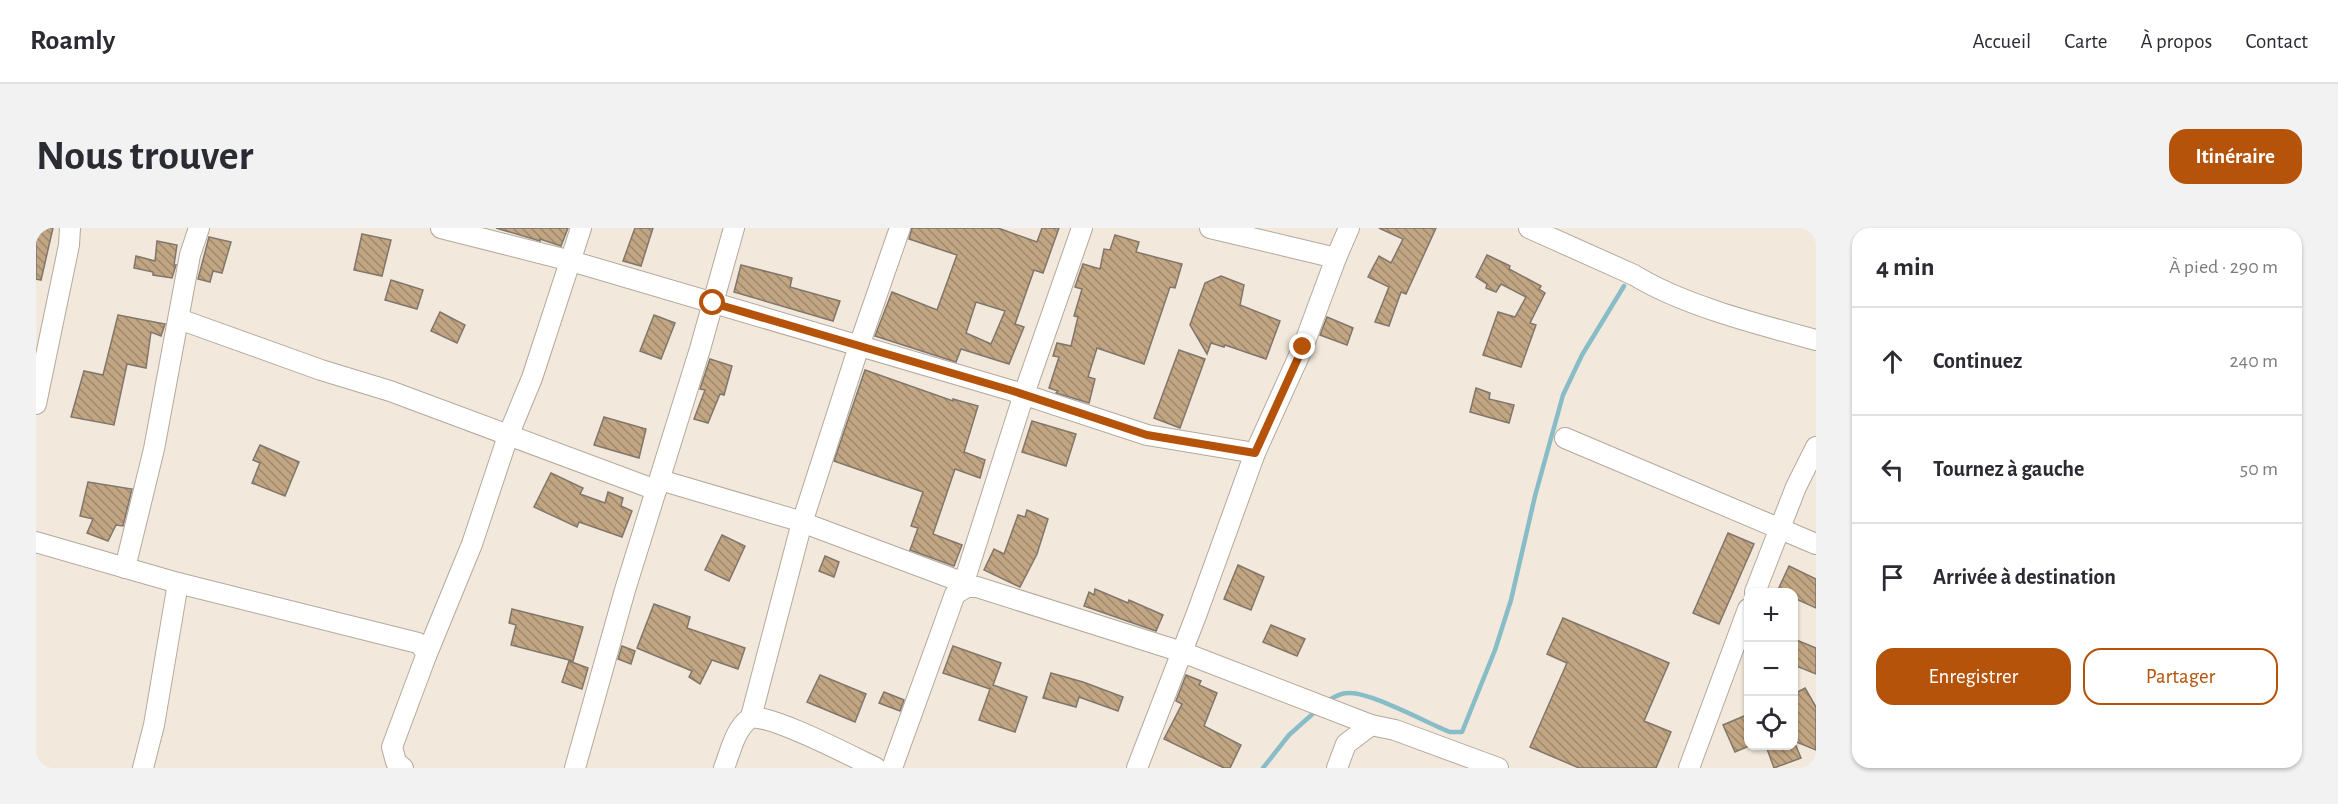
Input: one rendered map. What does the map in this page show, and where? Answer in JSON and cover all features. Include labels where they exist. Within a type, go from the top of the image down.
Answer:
[{"type":"street","points":[[36,404],[69,245],[70,228]]},
{"type":"street","points":[[125,568],[154,449],[190,255],[199,228]]},
{"type":"street","points":[[403,768],[396,762],[392,747],[472,544],[508,436],[532,378],[582,228]]},
{"type":"street","points":[[575,768],[625,590],[734,228]]},
{"type":"street","points":[[724,768],[741,726],[751,717],[802,522],[900,228]]},
{"type":"street","points":[[892,768],[955,594],[970,585],[1024,394],[1082,228]]},
{"type":"street","points":[[1210,228],[1336,258]]},
{"type":"street","points":[[1137,768],[1255,453],[1303,347],[1349,228]]},
{"type":"street","points":[[1529,228],[1634,274],[1648,284],[1760,325],[1816,340]]},
{"type":"street","points":[[448,229],[571,261],[1024,394],[1147,435],[1255,453]]},
{"type":"street","points":[[179,319],[321,370],[390,391],[508,436],[658,485],[802,522],[970,585],[1182,652],[1371,725],[1395,730],[1498,768]]},
{"type":"street","points":[[1565,438],[1816,544]]},
{"type":"street","points":[[1757,588],[1796,487],[1816,447]]},
{"type":"street","points":[[36,542],[178,583],[418,643],[424,649],[426,656]]},
{"type":"street","points":[[143,768],[154,725],[178,583]]},
{"type":"street","points":[[1689,768],[1744,622]]},
{"type":"street","points":[[751,717],[759,716],[788,727],[876,768]]},
{"type":"street","points":[[1337,768],[1346,744],[1371,725]]},
{"type":"building","points":[[36,228],[53,228],[41,280],[36,279]]},
{"type":"building","points":[[496,228],[568,228],[561,246]]},
{"type":"building","points":[[635,228],[653,228],[641,266],[623,261]]},
{"type":"building","points":[[912,228],[998,228],[1037,242],[1042,228],[1059,228],[1043,273],[1034,270],[1015,324],[1024,327],[1009,364],[961,349],[956,362],[875,336],[892,292],[937,310],[957,255],[909,239]],"holes":[[[976,302],[1005,311],[991,344],[966,333]]]},
{"type":"building","points":[[1379,228],[1436,228],[1406,294],[1401,292],[1389,326],[1375,322],[1389,287],[1368,277],[1379,256],[1391,263],[1403,239]]},
{"type":"building","points":[[362,234],[391,240],[382,276],[354,270]]},
{"type":"building","points":[[1115,235],[1139,242],[1136,252],[1182,264],[1175,288],[1170,287],[1144,364],[1097,348],[1088,377],[1095,379],[1089,403],[1056,393],[1058,391],[1049,388],[1059,357],[1053,356],[1057,343],[1071,346],[1078,317],[1074,316],[1082,289],[1075,287],[1083,264],[1100,269],[1104,249],[1110,250]]},
{"type":"building","points":[[209,237],[231,242],[222,273],[213,271],[210,282],[198,279]]},
{"type":"building","points":[[157,241],[177,245],[174,265],[176,265],[172,278],[153,275],[153,272],[134,268],[136,256],[155,261]]},
{"type":"building","points":[[1487,255],[1510,266],[1509,269],[1541,286],[1539,289],[1545,293],[1530,323],[1536,325],[1521,367],[1483,355],[1498,312],[1515,317],[1526,297],[1501,284],[1496,292],[1486,288],[1487,284],[1476,277]]},
{"type":"building","points":[[741,265],[792,278],[790,287],[840,301],[833,321],[734,292]]},
{"type":"building","points":[[1221,276],[1244,285],[1240,305],[1280,321],[1266,359],[1225,345],[1224,347],[1211,343],[1207,354],[1190,325],[1205,283]]},
{"type":"building","points":[[391,280],[423,290],[417,309],[385,300]]},
{"type":"building","points":[[440,312],[465,325],[457,343],[431,331]]},
{"type":"building","points":[[118,315],[165,324],[161,336],[151,332],[146,368],[127,364],[114,425],[71,417],[84,371],[103,375]]},
{"type":"building","points":[[654,315],[675,323],[661,359],[640,351]]},
{"type":"building","points":[[1327,317],[1353,328],[1347,345],[1320,335]]},
{"type":"building","points":[[1179,350],[1205,359],[1180,428],[1154,418]]},
{"type":"building","points":[[710,359],[732,366],[724,395],[720,394],[708,423],[694,419],[705,390],[700,389]]},
{"type":"building","points":[[865,370],[953,401],[953,399],[978,406],[964,452],[985,460],[980,478],[955,469],[933,534],[962,545],[954,566],[910,550],[918,528],[911,526],[923,492],[834,461]]},
{"type":"building","points":[[1476,388],[1490,393],[1489,399],[1514,405],[1509,423],[1470,412]]},
{"type":"building","points":[[604,417],[646,429],[639,458],[594,445]]},
{"type":"building","points":[[1032,421],[1076,434],[1066,466],[1022,452]]},
{"type":"building","points":[[260,445],[299,462],[285,496],[252,483],[260,463],[253,460]]},
{"type":"building","points":[[551,473],[583,488],[580,494],[605,503],[608,492],[623,498],[621,506],[632,511],[622,537],[579,522],[577,527],[534,507]]},
{"type":"building","points":[[88,482],[132,489],[123,526],[116,525],[108,541],[87,533],[93,519],[80,516]]},
{"type":"building","points":[[1027,510],[1048,519],[1037,554],[1020,587],[984,570],[994,549],[1004,554],[1018,515],[1025,517]]},
{"type":"building","points":[[1728,533],[1754,544],[1719,624],[1693,613]]},
{"type":"building","points":[[722,535],[745,546],[729,581],[705,570]]},
{"type":"building","points":[[825,556],[839,562],[834,577],[819,571]]},
{"type":"building","points":[[1238,565],[1264,577],[1251,610],[1224,599]]},
{"type":"building","points":[[1789,566],[1816,579],[1816,608],[1798,600],[1798,588],[1779,588]]},
{"type":"building","points":[[1095,589],[1128,603],[1129,600],[1163,615],[1156,631],[1084,606],[1089,592],[1094,595]]},
{"type":"building","points":[[654,604],[690,617],[687,628],[745,648],[738,669],[712,660],[700,684],[689,677],[692,671],[637,648]]},
{"type":"building","points":[[512,609],[583,627],[573,661],[511,645],[516,625],[509,623]]},
{"type":"building","points":[[1563,618],[1669,663],[1644,721],[1671,732],[1656,768],[1579,768],[1530,747],[1567,663],[1547,654]]},
{"type":"building","points":[[1271,625],[1305,639],[1297,656],[1263,642]]},
{"type":"building","points":[[1798,641],[1816,648],[1816,674],[1798,667]]},
{"type":"building","points":[[622,646],[635,651],[631,664],[618,659]]},
{"type":"building","points":[[953,646],[1001,663],[993,685],[1027,697],[1015,732],[979,720],[990,689],[943,673]]},
{"type":"building","points":[[569,661],[588,668],[582,689],[562,682]]},
{"type":"building","points":[[1051,673],[1123,697],[1118,711],[1079,697],[1076,707],[1043,698]]},
{"type":"building","points":[[820,675],[866,694],[855,722],[807,702]]},
{"type":"building","points":[[1186,675],[1201,681],[1199,685],[1217,693],[1204,726],[1241,745],[1230,768],[1224,768],[1164,739],[1182,704],[1176,701]]},
{"type":"building","points":[[1805,688],[1816,707],[1816,750],[1798,743],[1798,692]]},
{"type":"building","points":[[884,692],[904,700],[900,711],[879,703]]},
{"type":"building","points":[[1744,716],[1744,748],[1735,752],[1723,725]]},
{"type":"building","points":[[1767,750],[1798,750],[1801,758],[1774,768]]},
{"type":"waterway","points":[[1326,702],[1342,694],[1357,694],[1383,702],[1450,732],[1462,732],[1495,650],[1511,600],[1535,496],[1563,395],[1582,355],[1624,286]]},
{"type":"waterway","points":[[1263,768],[1289,735],[1317,710]]},
{"type":"route","points":[[713,303],[1013,391],[1147,435],[1255,453],[1303,347]]}]
